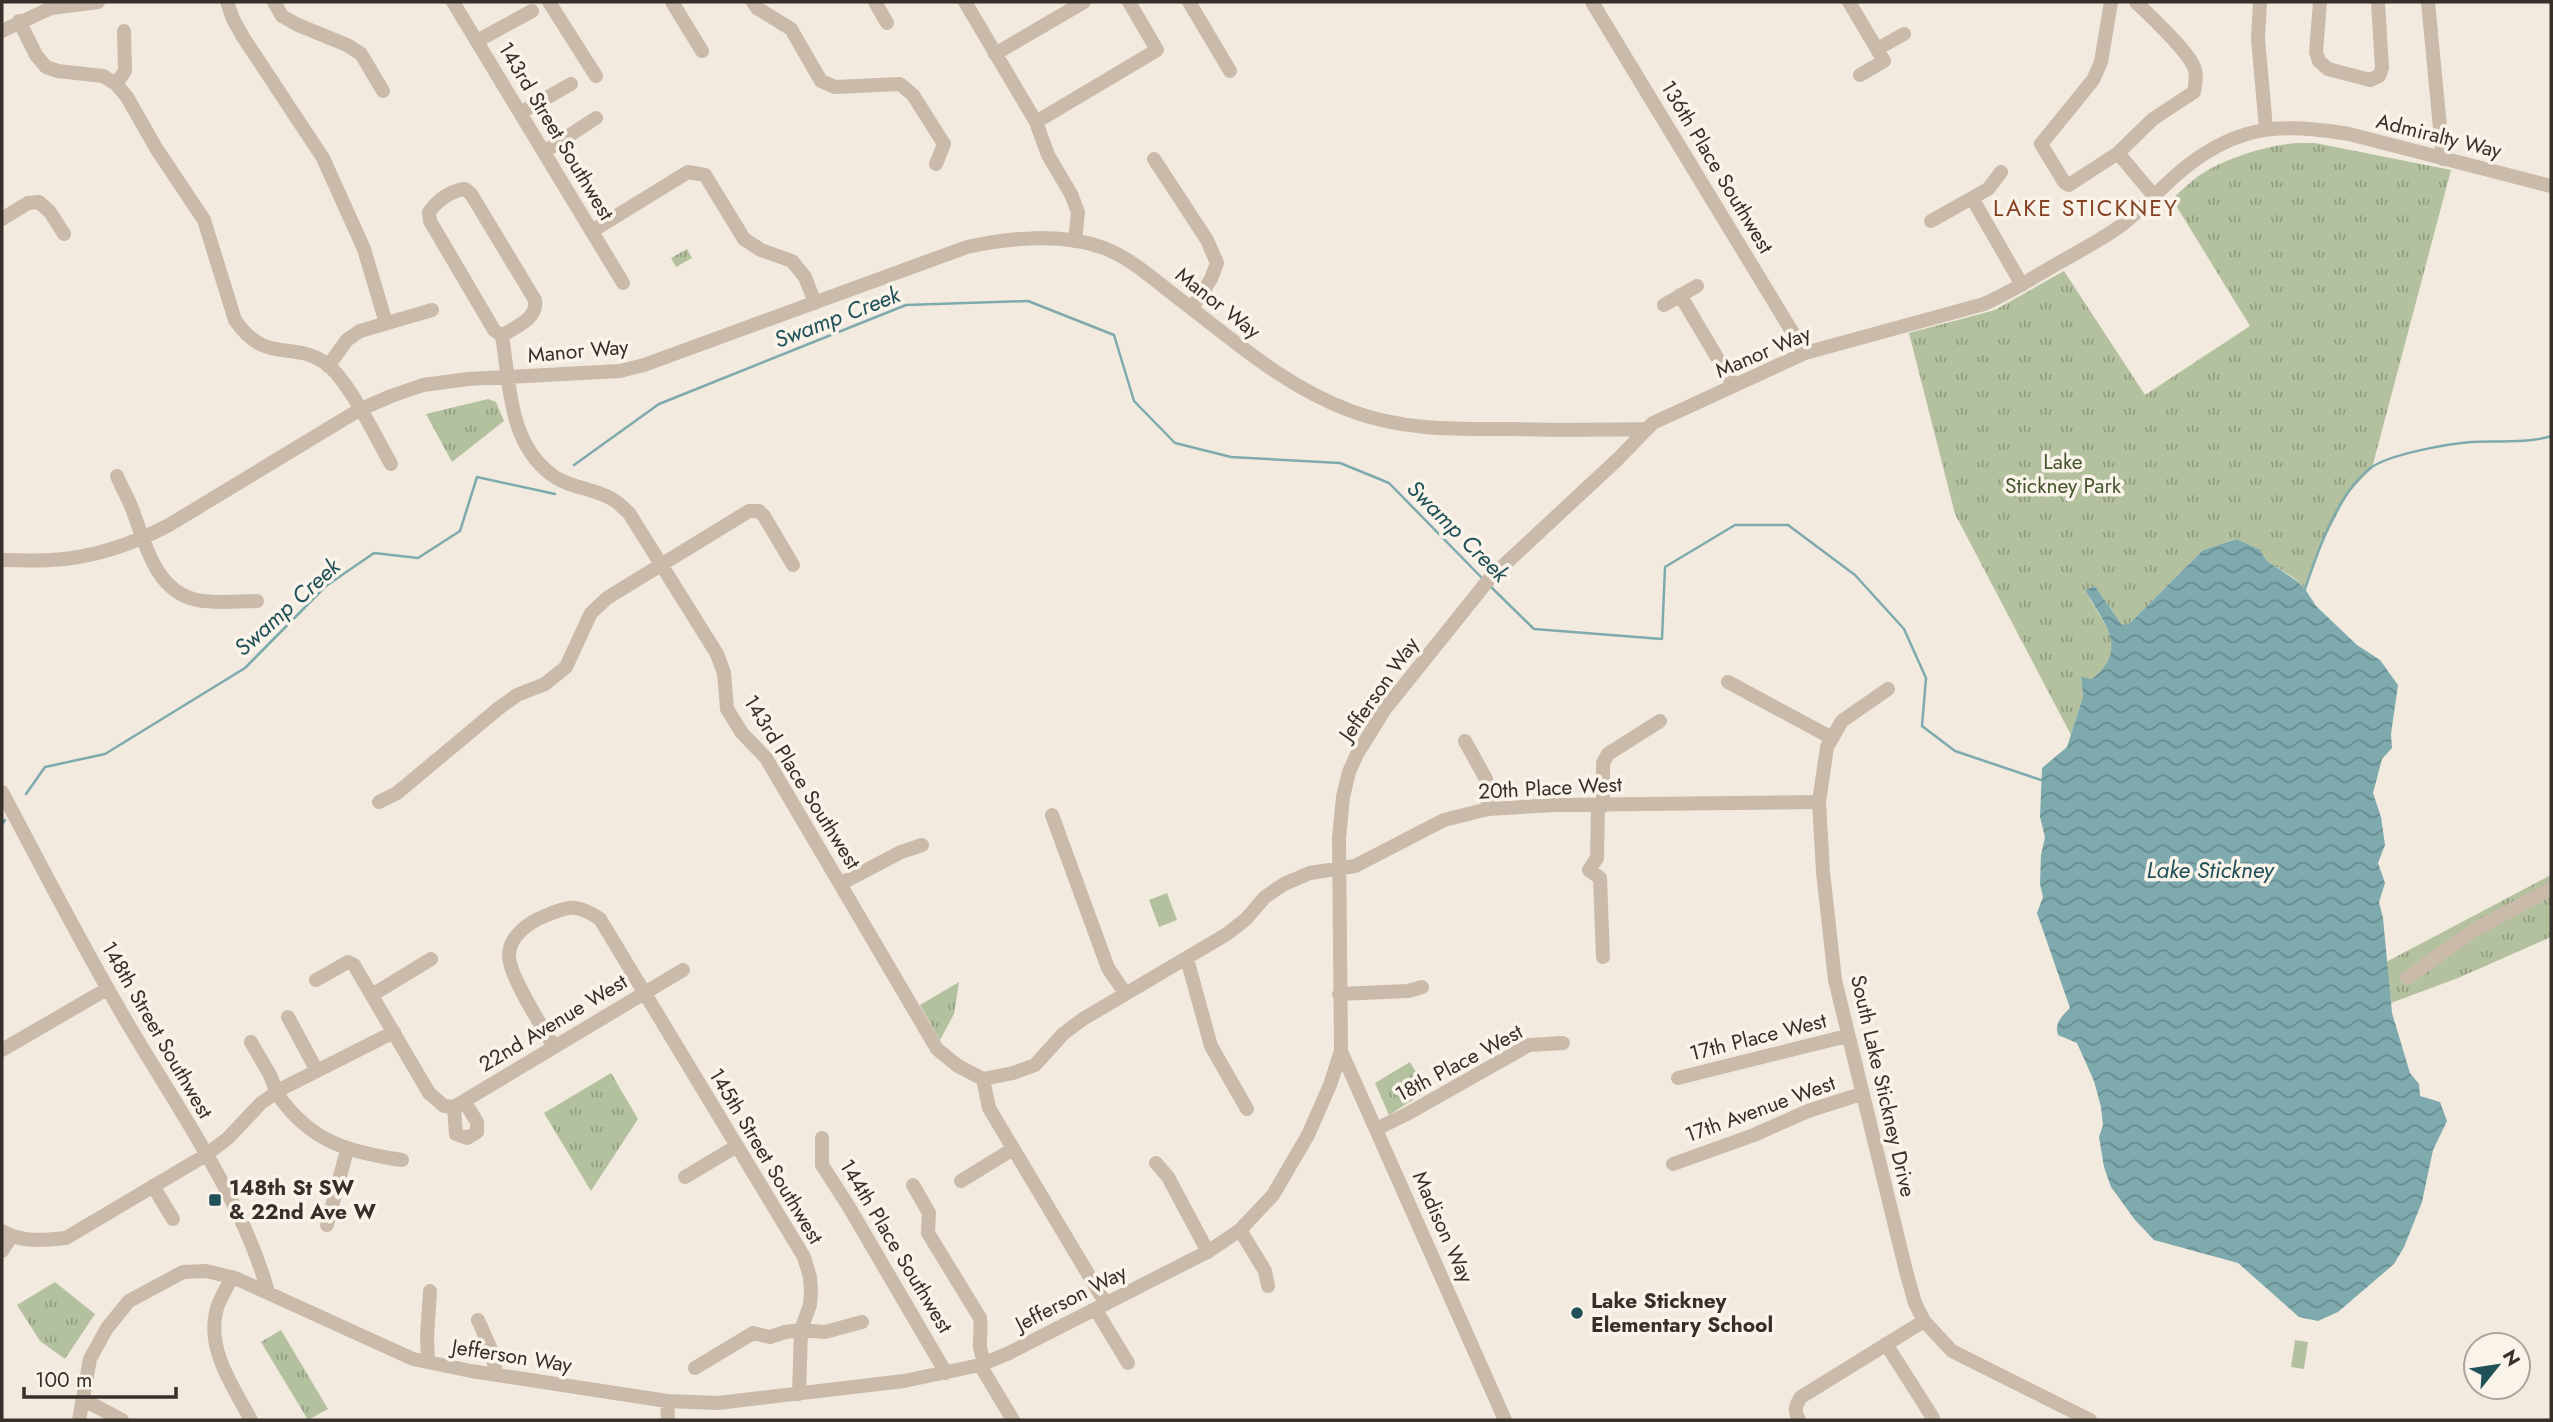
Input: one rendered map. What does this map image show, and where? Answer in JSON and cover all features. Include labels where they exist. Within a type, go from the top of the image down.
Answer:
[{"type":"street","points":[[2,30],[51,8],[98,2]]},
{"type":"street","points":[[228,2],[233,19],[243,37],[323,158],[364,249],[386,323]]},
{"type":"street","points":[[274,2],[282,16],[361,54],[383,91]]},
{"type":"street","name":"143rd Street Southwest","points":[[453,2],[623,283]]},
{"type":"street","points":[[549,2],[596,76]]},
{"type":"street","points":[[672,2],[702,51]]},
{"type":"street","points":[[753,2],[757,8],[791,29],[821,81],[835,86],[900,85],[913,95],[944,144],[936,164]]},
{"type":"street","points":[[875,2],[887,23]]},
{"type":"street","points":[[965,2],[1036,122],[1048,155],[1071,194],[1078,212],[1075,241]]},
{"type":"street","points":[[995,54],[1084,2]]},
{"type":"street","points":[[1036,122],[1157,50],[1129,2]]},
{"type":"street","points":[[1189,2],[1230,71]]},
{"type":"street","name":"136th Place Southwest","points":[[1592,2],[1805,353]]},
{"type":"street","points":[[1849,2],[1884,61],[1860,75]]},
{"type":"street","points":[[2111,2],[2101,62],[2093,80],[2041,144],[2064,182],[2069,185],[2079,181],[2118,153],[2153,119],[2194,92],[2195,67],[2136,2]]},
{"type":"street","points":[[2260,2],[2258,39],[2266,128]]},
{"type":"street","points":[[2320,2],[2316,52],[2319,61],[2328,69],[2370,80],[2379,76],[2382,68],[2378,2]]},
{"type":"street","points":[[2428,2],[2443,159]]},
{"type":"street","points":[[477,41],[532,10]]},
{"type":"street","points":[[19,21],[36,55],[46,67],[66,73],[103,76],[116,84],[127,97],[156,148],[204,220],[235,320],[244,332],[270,349],[323,361],[338,374],[391,464]]},
{"type":"street","points":[[116,84],[125,71],[124,31]]},
{"type":"street","points":[[1877,49],[1904,34]]},
{"type":"street","points":[[520,113],[571,84]]},
{"type":"street","points":[[544,152],[596,118]]},
{"type":"street","name":"Manor Way","points":[[2,560],[51,561],[74,558],[143,539],[359,410],[423,385],[468,379],[620,371],[644,365],[967,247],[999,240],[1030,238],[1075,241],[1104,248],[1132,262],[1267,368],[1316,397],[1354,412],[1428,429],[1647,429],[1653,423],[1805,353],[1984,304],[2022,285],[2119,227],[2187,166],[2212,149],[2241,135],[2266,128]]},
{"type":"street","name":"Admiralty Way","points":[[2266,128],[2315,128],[2349,134],[2551,186]]},
{"type":"street","points":[[2118,153],[2154,196]]},
{"type":"street","points":[[1154,159],[1207,240],[1217,263],[1211,279],[1192,308]]},
{"type":"street","points":[[592,231],[688,172],[705,175],[744,239],[761,250],[792,261],[805,277],[815,303]]},
{"type":"street","points":[[1931,221],[1988,189],[2001,172]]},
{"type":"street","name":"143rd Place Southwest","points":[[502,335],[533,316],[536,309],[535,300],[471,194],[465,189],[450,193],[429,212],[430,221],[494,330],[502,335],[510,402],[517,427],[534,457],[552,475],[582,489],[611,498],[629,513],[717,654],[724,673],[727,709],[742,733],[766,758],[937,1049],[958,1066],[983,1079]]},
{"type":"street","points":[[1972,198],[2022,285]]},
{"type":"street","points":[[2,219],[28,203],[39,202],[50,212],[64,234]]},
{"type":"street","points":[[1664,305],[1697,285]]},
{"type":"street","points":[[1680,295],[1734,386]]},
{"type":"street","points":[[328,366],[347,340],[359,331],[432,310]]},
{"type":"street","name":"Jefferson Way","points":[[79,1420],[90,1359],[107,1328],[129,1301],[183,1272],[206,1271],[232,1278],[387,1348],[428,1362],[667,1401],[718,1403],[946,1374],[983,1364],[1208,1252],[1240,1230],[1273,1195],[1290,1169],[1330,1085],[1341,1051],[1339,868],[1343,797],[1357,754],[1385,709],[1470,600],[1647,429]]},
{"type":"street","points":[[117,476],[160,576],[182,595],[197,600],[257,601]]},
{"type":"street","points":[[379,802],[397,793],[517,695],[545,684],[566,667],[591,614],[607,598],[753,510],[764,516],[793,565]]},
{"type":"street","points":[[1728,682],[1832,738]]},
{"type":"street","name":"South Lake Stickney Drive","points":[[1888,690],[1842,722],[1832,738],[1827,747],[1819,802],[1823,872],[1835,980],[1906,1271],[1915,1303],[1924,1321],[1940,1340],[1962,1359],[2090,1420]]},
{"type":"street","points":[[1603,957],[1600,878],[1589,870],[1597,858],[1603,763],[1608,754],[1660,721]]},
{"type":"street","points":[[1465,741],[1486,779],[1488,809]]},
{"type":"street","name":"148th Street Southwest","points":[[2,792],[107,989],[206,1156],[249,1237],[268,1292]]},
{"type":"street","name":"20th Place West","points":[[983,1079],[1035,1065],[1063,1034],[1125,993],[1227,934],[1246,919],[1265,897],[1284,884],[1310,873],[1356,866],[1444,820],[1488,809],[1555,805],[1819,802]]},
{"type":"street","points":[[1052,815],[1108,968],[1125,993]]},
{"type":"street","points":[[840,884],[901,852],[922,845]]},
{"type":"street","points":[[2407,978],[2474,930],[2551,889]]},
{"type":"street","name":"145th Street Southwest","points":[[554,1047],[512,972],[509,954],[515,936],[541,917],[565,908],[583,908],[600,919],[804,1257],[811,1292],[810,1305],[801,1330],[799,1394]]},
{"type":"street","points":[[372,995],[431,959]]},
{"type":"street","points":[[1187,959],[1212,1046],[1247,1109]]},
{"type":"street","points":[[2,1251],[6,1234],[42,1241],[66,1238],[206,1156],[228,1138],[261,1103],[276,1093],[394,1032],[354,965],[348,962],[316,980]]},
{"type":"street","name":"22nd Avenue West","points":[[394,1032],[429,1093],[454,1104],[683,970]]},
{"type":"street","points":[[1339,994],[1408,991],[1422,987]]},
{"type":"street","points":[[2,1050],[107,989]]},
{"type":"street","points":[[288,1017],[317,1071]]},
{"type":"street","name":"17th Place West","points":[[1678,1079],[1847,1036]]},
{"type":"street","points":[[251,1042],[268,1071],[276,1093],[308,1128],[323,1139],[347,1150],[402,1160]]},
{"type":"street","name":"18th Place West","points":[[1376,1129],[1529,1045],[1563,1043]]},
{"type":"street","name":"Madison Way","points":[[1341,1051],[1505,1420]]},
{"type":"street","points":[[983,1079],[989,1108],[1101,1307],[1128,1363]]},
{"type":"street","name":"17th Avenue West","points":[[1673,1164],[1754,1135],[1808,1111],[1861,1094]]},
{"type":"street","name":"144th Place Southwest","points":[[822,1138],[822,1165],[946,1374]]},
{"type":"street","points":[[684,1177],[737,1146]]},
{"type":"street","points":[[961,1181],[1013,1149]]},
{"type":"street","points":[[327,1225],[347,1150]]},
{"type":"street","points":[[1156,1163],[1168,1177],[1208,1252]]},
{"type":"street","points":[[913,1185],[929,1213],[928,1233],[980,1318],[978,1346],[983,1364],[1013,1420]]},
{"type":"street","points":[[153,1186],[173,1219]]},
{"type":"street","points":[[1240,1230],[1265,1271],[1268,1286]]},
{"type":"street","points":[[232,1278],[216,1311],[214,1333],[220,1362],[251,1420]]},
{"type":"street","points":[[428,1362],[430,1291]]},
{"type":"street","points":[[478,1320],[490,1347],[497,1375]]},
{"type":"street","points":[[1799,1420],[1795,1412],[1801,1397],[1924,1321]]},
{"type":"street","points":[[695,1368],[753,1334],[770,1337],[801,1330],[825,1332],[862,1322]]},
{"type":"street","points":[[1886,1344],[1933,1418]]},
{"type":"street","points":[[82,1399],[122,1420]]},
{"type":"street","points":[[667,1401],[668,1420]]},
{"type":"green space","name":"Lake Stickney Park","points":[[2297,143],[2315,143],[2451,170],[2372,468],[2348,493],[2317,553],[2305,589],[2297,580],[2267,561],[2259,549],[2235,539],[2203,550],[2130,623],[2122,625],[2095,586],[2085,590],[2110,635],[2112,646],[2104,667],[2092,679],[2081,678],[2083,697],[2071,735],[1955,514],[1909,333],[1995,310],[2064,271],[2145,395],[2250,326],[2172,199],[2197,177],[2219,164],[2259,150]]},
{"type":"green space","points":[[687,249],[692,258],[676,267],[671,258]]},
{"type":"green space","points":[[488,399],[496,402],[504,421],[452,462],[426,414]]},
{"type":"green space","points":[[2551,875],[2551,937],[2458,978],[2391,1003],[2386,962]]},
{"type":"green space","points":[[1167,893],[1177,920],[1159,927],[1149,900]]},
{"type":"green space","points":[[959,982],[954,1014],[940,1040],[920,1005]]},
{"type":"green space","points":[[1410,1062],[1427,1091],[1389,1115],[1375,1083]]},
{"type":"green space","points":[[611,1073],[638,1119],[591,1191],[544,1113]]},
{"type":"green space","points":[[55,1282],[95,1314],[65,1359],[40,1341],[17,1305]]},
{"type":"green space","points":[[281,1330],[328,1409],[308,1420],[261,1342]]},
{"type":"green space","points":[[2295,1340],[2308,1342],[2304,1369],[2291,1367]]},
{"type":"water","name":"Lake Stickney","points":[[2236,539],[2259,549],[2267,561],[2297,581],[2316,606],[2357,645],[2380,660],[2398,685],[2391,734],[2392,748],[2382,759],[2373,793],[2381,817],[2385,845],[2378,863],[2385,883],[2379,902],[2383,918],[2392,1013],[2410,1073],[2419,1084],[2420,1096],[2440,1102],[2447,1121],[2433,1150],[2422,1202],[2404,1247],[2394,1264],[2338,1312],[2318,1321],[2299,1317],[2238,1263],[2154,1240],[2135,1220],[2111,1187],[2104,1167],[2099,1137],[2103,1125],[2094,1081],[2077,1043],[2058,1035],[2058,1023],[2070,1008],[2037,913],[2043,897],[2040,884],[2045,837],[2040,817],[2042,768],[2067,747],[2083,697],[2081,677],[2092,679],[2110,657],[2110,636],[2106,625],[2085,590],[2095,586],[2122,625],[2130,623],[2203,550]]},
{"type":"waterway","name":"Swamp Creek","points":[[574,465],[659,404],[906,305],[1028,301],[1114,335],[1134,401],[1175,443],[1231,457],[1340,463],[1389,483],[1482,578]]},
{"type":"waterway","points":[[2305,589],[2339,506],[2372,467],[2405,454],[2448,445],[2523,441],[2551,436]]},
{"type":"waterway","name":"Swamp Creek","points":[[26,794],[45,767],[105,754],[245,668],[326,586],[374,553],[418,558],[460,531],[477,477],[555,494]]},
{"type":"waterway","name":"Swamp Creek","points":[[1489,585],[1534,629],[1662,639],[1665,567],[1735,525],[1788,525],[1855,575],[1904,629],[1926,678],[1922,726],[1955,751],[2041,780]]},
{"type":"waterway","name":"Swamp Creek","points":[[2,825],[5,820]]},
{"type":"place","name":"148th St SW & 22nd Ave W","points":[[215,1200]]},
{"type":"place","name":"Lake Stickney Elementary School","points":[[1577,1313]]},
{"type":"district","name":"LAKE STICKNEY","points":[[2086,208]]}]
